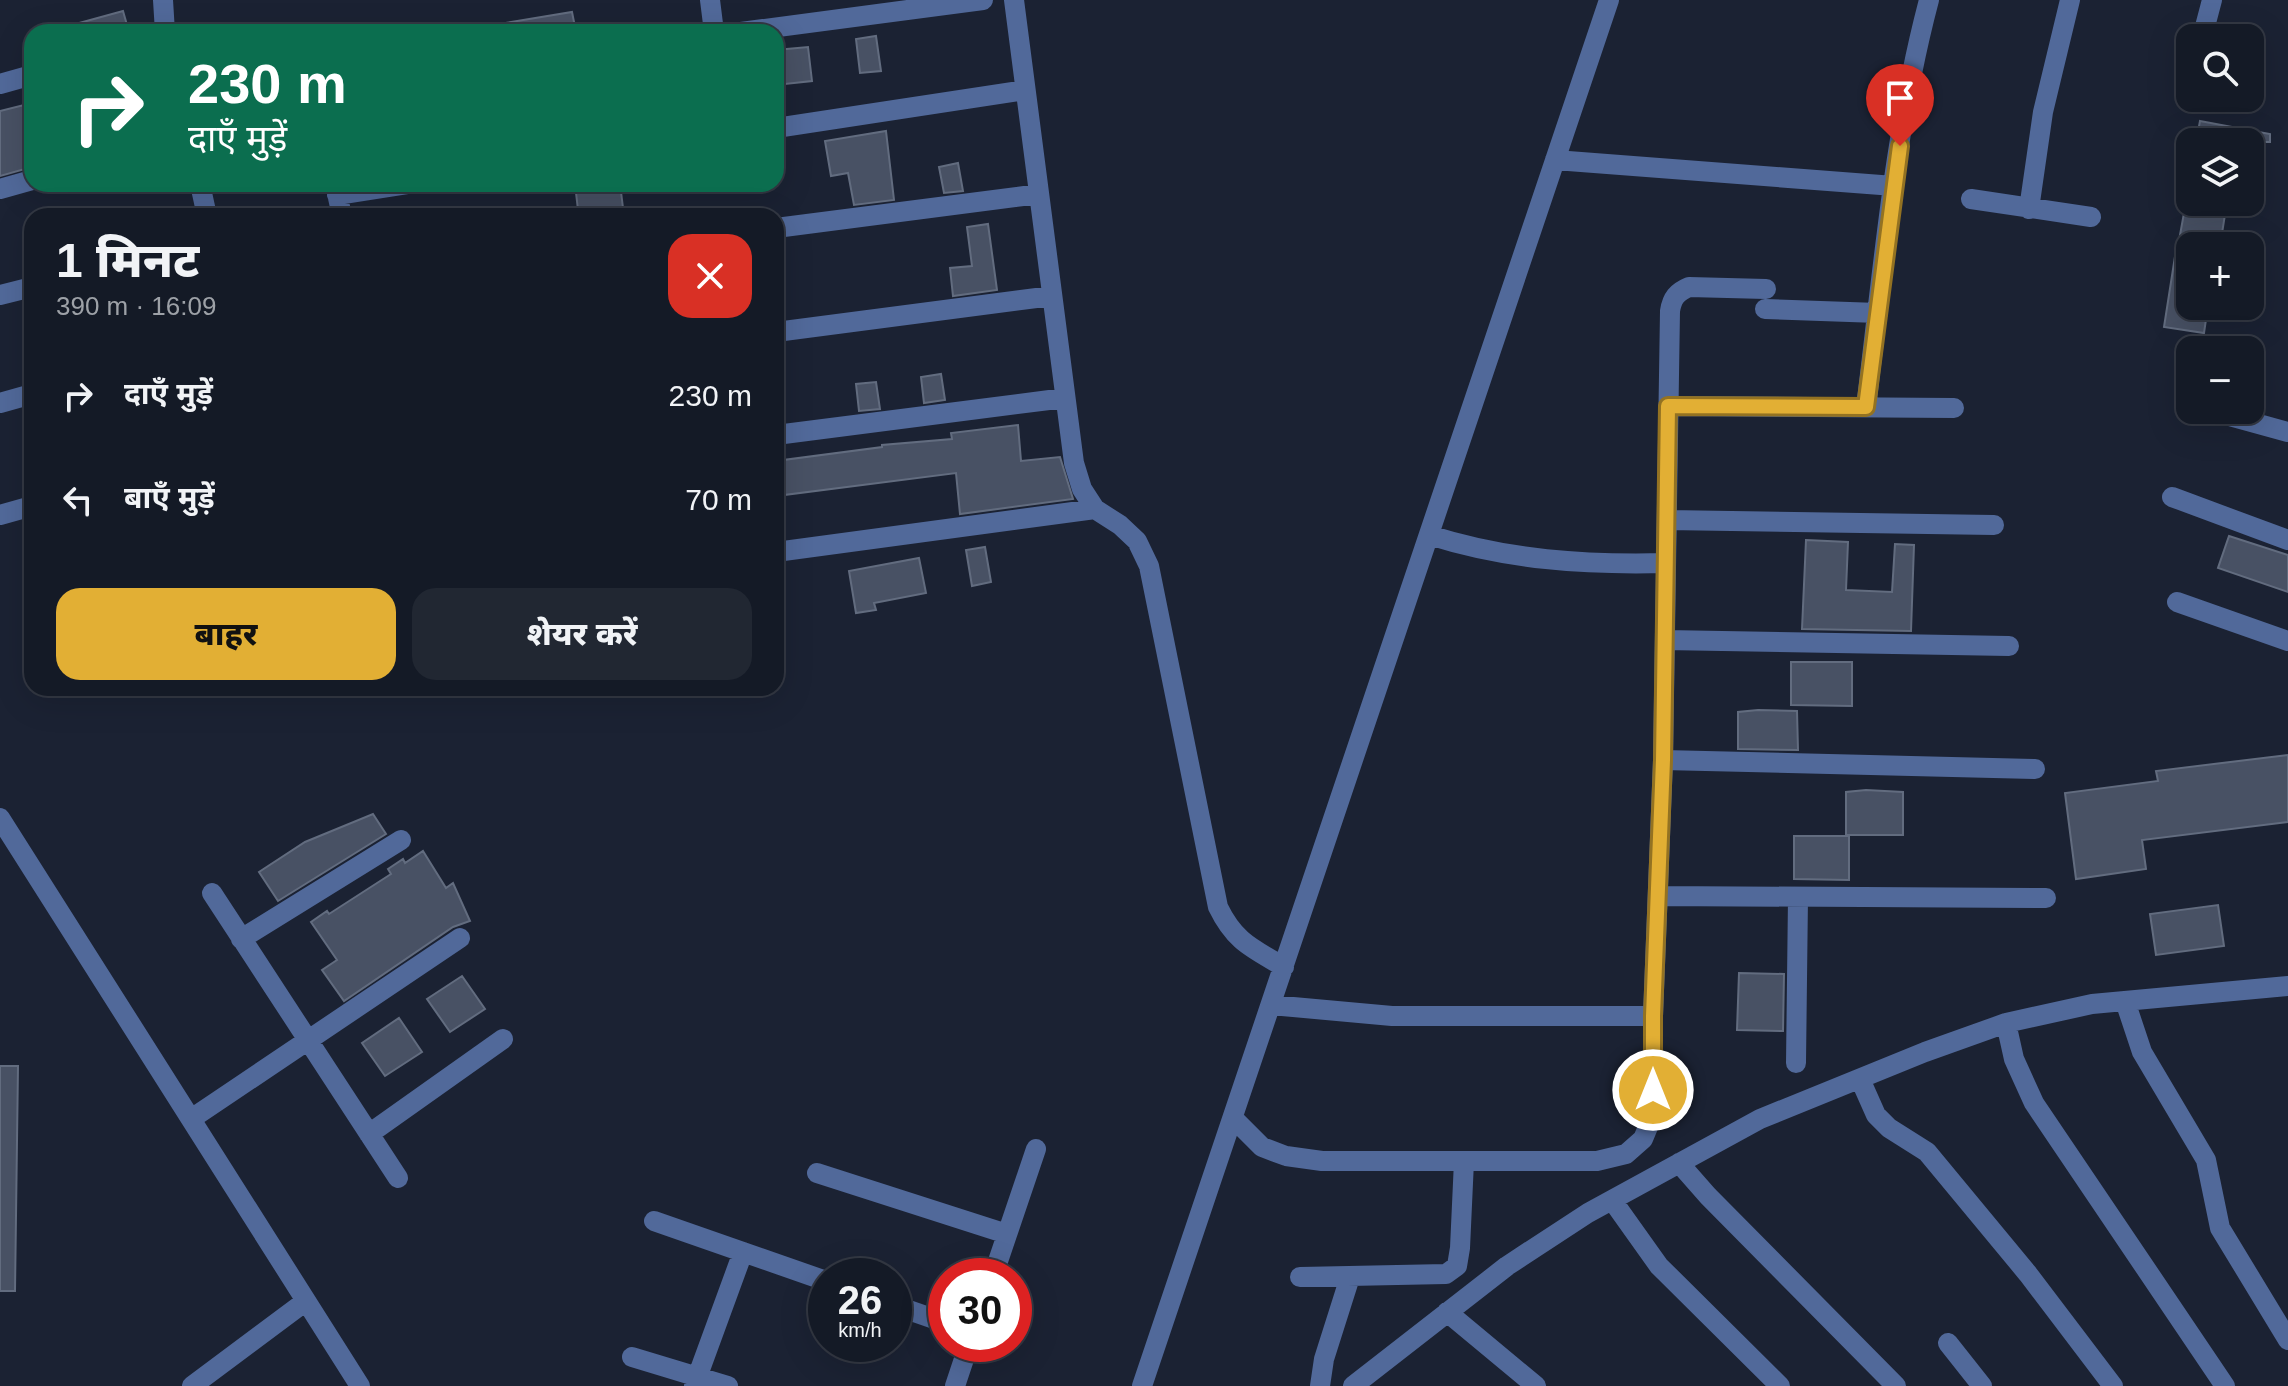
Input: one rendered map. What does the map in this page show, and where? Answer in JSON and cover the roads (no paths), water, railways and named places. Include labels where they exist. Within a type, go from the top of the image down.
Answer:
[{"type":"street","points":[[163,0],[164,24]]},
{"type":"street","points":[[710,0],[713,24]]},
{"type":"street","points":[[784,26],[983,0]]},
{"type":"street","points":[[1014,0],[1074,463],[1082,489],[1095,509],[1120,525],[1137,541],[1149,566],[1218,907],[1228,928],[1244,943],[1284,967]]},
{"type":"street","points":[[1142,1386],[1609,0]]},
{"type":"street","points":[[1866,407],[1894,186],[1918,42],[1929,0]]},
{"type":"street","points":[[2029,209],[2043,112],[2070,0]]},
{"type":"street","points":[[2206,24],[2212,0]]},
{"type":"street","points":[[0,84],[24,77]]},
{"type":"street","points":[[784,127],[1025,90]]},
{"type":"street","points":[[1555,160],[1894,186]]},
{"type":"street","points":[[0,189],[24,182]]},
{"type":"street","points":[[784,227],[1039,194]]},
{"type":"street","points":[[1971,199],[2091,217]]},
{"type":"street","points":[[1233,1118],[1262,1147],[1286,1156],[1322,1161],[1597,1161],[1626,1154],[1643,1139],[1653,1115],[1672,299],[1680,290],[1689,287],[1878,313]]},
{"type":"street","points":[[0,295],[24,289]]},
{"type":"street","points":[[784,331],[1052,296]]},
{"type":"street","points":[[0,403],[24,396]]},
{"type":"street","points":[[784,434],[1065,398]]},
{"type":"street","points":[[1668,406],[1954,408]]},
{"type":"street","points":[[2259,424],[2288,432]]},
{"type":"street","points":[[2172,497],[2288,540]]},
{"type":"street","points":[[0,515],[24,508]]},
{"type":"street","points":[[784,551],[1095,509]]},
{"type":"street","points":[[1667,520],[1994,525]]},
{"type":"street","points":[[1429,535],[1462,545],[1595,565],[1666,563]]},
{"type":"street","points":[[2177,602],[2288,641]]},
{"type":"street","points":[[1665,640],[2009,646]]},
{"type":"street","points":[[1663,760],[2035,769]]},
{"type":"street","points":[[0,818],[360,1386]]},
{"type":"street","points":[[241,939],[401,840]]},
{"type":"street","points":[[212,893],[398,1178]]},
{"type":"street","points":[[1658,896],[2046,898]]},
{"type":"street","points":[[1796,1063],[1798,897]]},
{"type":"street","points":[[191,1119],[460,938]]},
{"type":"street","points":[[1353,1386],[1519,1258],[1612,1200],[1760,1119],[2006,1023],[2092,1004],[2288,986]]},
{"type":"street","points":[[2125,1001],[2142,1052],[2206,1160],[2220,1228],[2288,1340]]},
{"type":"street","points":[[1271,1005],[1392,1016],[1653,1016]]},
{"type":"street","points":[[2006,1023],[2014,1059],[2034,1103],[2225,1386]]},
{"type":"street","points":[[369,1134],[503,1039]]},
{"type":"street","points":[[1860,1079],[1876,1115],[1889,1128],[1927,1152],[2028,1274],[2113,1386]]},
{"type":"street","points":[[999,1258],[1036,1149]]},
{"type":"street","points":[[1300,1277],[1432,1277],[1446,1274],[1457,1266],[1460,1248],[1464,1161]]},
{"type":"street","points":[[1679,1163],[1896,1386]]},
{"type":"street","points":[[817,1173],[1007,1234]]},
{"type":"street","points":[[1612,1200],[1643,1246],[1676,1284],[1780,1386]]},
{"type":"street","points":[[654,1221],[808,1275]]},
{"type":"street","points":[[695,1381],[743,1252]]},
{"type":"street","points":[[1320,1386],[1324,1359],[1350,1277]]},
{"type":"street","points":[[192,1386],[306,1301]]},
{"type":"street","points":[[1447,1312],[1536,1386]]},
{"type":"street","points":[[1948,1343],[1982,1386]]},
{"type":"street","points":[[632,1357],[695,1381],[728,1386]]},
{"type":"street","points":[[955,1386],[963,1362]]}]
